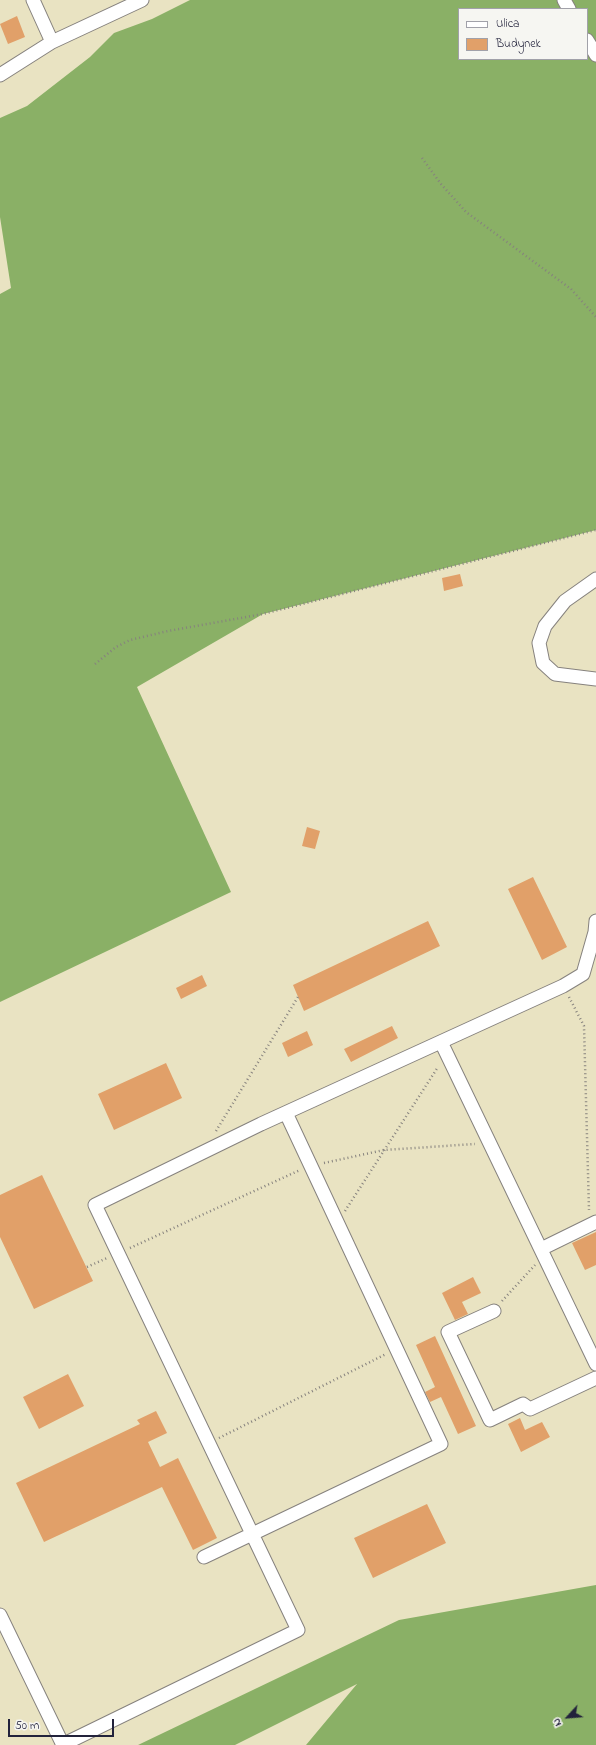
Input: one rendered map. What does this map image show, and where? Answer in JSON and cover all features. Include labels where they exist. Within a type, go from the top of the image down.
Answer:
[{"type":"street","points":[[33,0],[52,42]]},
{"type":"street","points":[[0,75],[52,42],[142,0]]},
{"type":"street","points":[[588,42],[596,55]]},
{"type":"street","points":[[596,579],[565,602],[545,626],[538,643],[543,663],[555,674],[596,679]]},
{"type":"street","points":[[0,1615],[62,1745],[298,1630],[95,1205],[286,1112],[444,1048],[563,986],[584,974],[595,932],[596,921]]},
{"type":"street","points":[[444,1048],[596,1364]]},
{"type":"street","points":[[204,1558],[441,1444],[286,1112]]},
{"type":"street","points":[[542,1252],[593,1223]]},
{"type":"street","points":[[494,1310],[448,1332],[490,1420],[523,1404],[530,1409],[596,1378]]},
{"type":"path","points":[[422,158],[441,184],[466,212],[571,289],[596,317]]},
{"type":"path","points":[[95,664],[116,647],[130,640],[168,631],[263,614],[596,530]]},
{"type":"path","points":[[563,986],[584,1026],[593,1223]]},
{"type":"path","points":[[216,1132],[298,997]]},
{"type":"path","points":[[338,1223],[384,1150],[444,1048]]},
{"type":"path","points":[[87,1267],[311,1165],[384,1150],[490,1143]]},
{"type":"path","points":[[494,1310],[542,1252]]},
{"type":"path","points":[[208,1444],[397,1349]]},
{"type":"green space","points":[[190,0],[596,0],[596,530],[263,614],[137,687],[231,892],[0,1002],[0,294],[11,288],[0,217],[0,118],[27,106],[90,57],[114,33],[152,19]]},
{"type":"green space","points":[[596,1585],[596,1745],[306,1745],[357,1684],[235,1745],[138,1745],[399,1620]]},
{"type":"building","points":[[17,16],[25,37],[8,44],[0,24]]},
{"type":"building","points":[[460,574],[463,586],[444,591],[442,578]]},
{"type":"building","points":[[307,827],[320,831],[315,849],[302,846]]},
{"type":"building","points":[[533,877],[567,947],[542,960],[508,889]]},
{"type":"building","points":[[428,921],[440,946],[304,1011],[293,985]]},
{"type":"building","points":[[202,975],[207,986],[181,999],[176,988]]},
{"type":"building","points":[[392,1026],[398,1038],[351,1062],[344,1049]]},
{"type":"building","points":[[307,1031],[313,1045],[288,1057],[282,1043]]},
{"type":"building","points":[[166,1063],[182,1098],[114,1130],[98,1094]]},
{"type":"building","points":[[42,1175],[93,1281],[34,1309],[0,1237],[0,1195]]},
{"type":"building","points":[[596,1232],[596,1265],[585,1270],[572,1243]]},
{"type":"building","points":[[473,1277],[481,1293],[462,1302],[468,1314],[455,1320],[442,1293]]},
{"type":"building","points":[[435,1336],[476,1426],[458,1434],[441,1397],[430,1402],[425,1392],[435,1387],[416,1345]]},
{"type":"building","points":[[68,1374],[84,1406],[39,1429],[23,1397]]},
{"type":"building","points":[[156,1411],[167,1433],[148,1442],[160,1467],[178,1458],[217,1538],[193,1550],[162,1487],[44,1542],[16,1483],[140,1424],[137,1420]]},
{"type":"building","points":[[520,1418],[525,1430],[542,1422],[550,1437],[521,1452],[508,1424]]},
{"type":"building","points":[[427,1504],[446,1543],[373,1578],[354,1538]]}]
